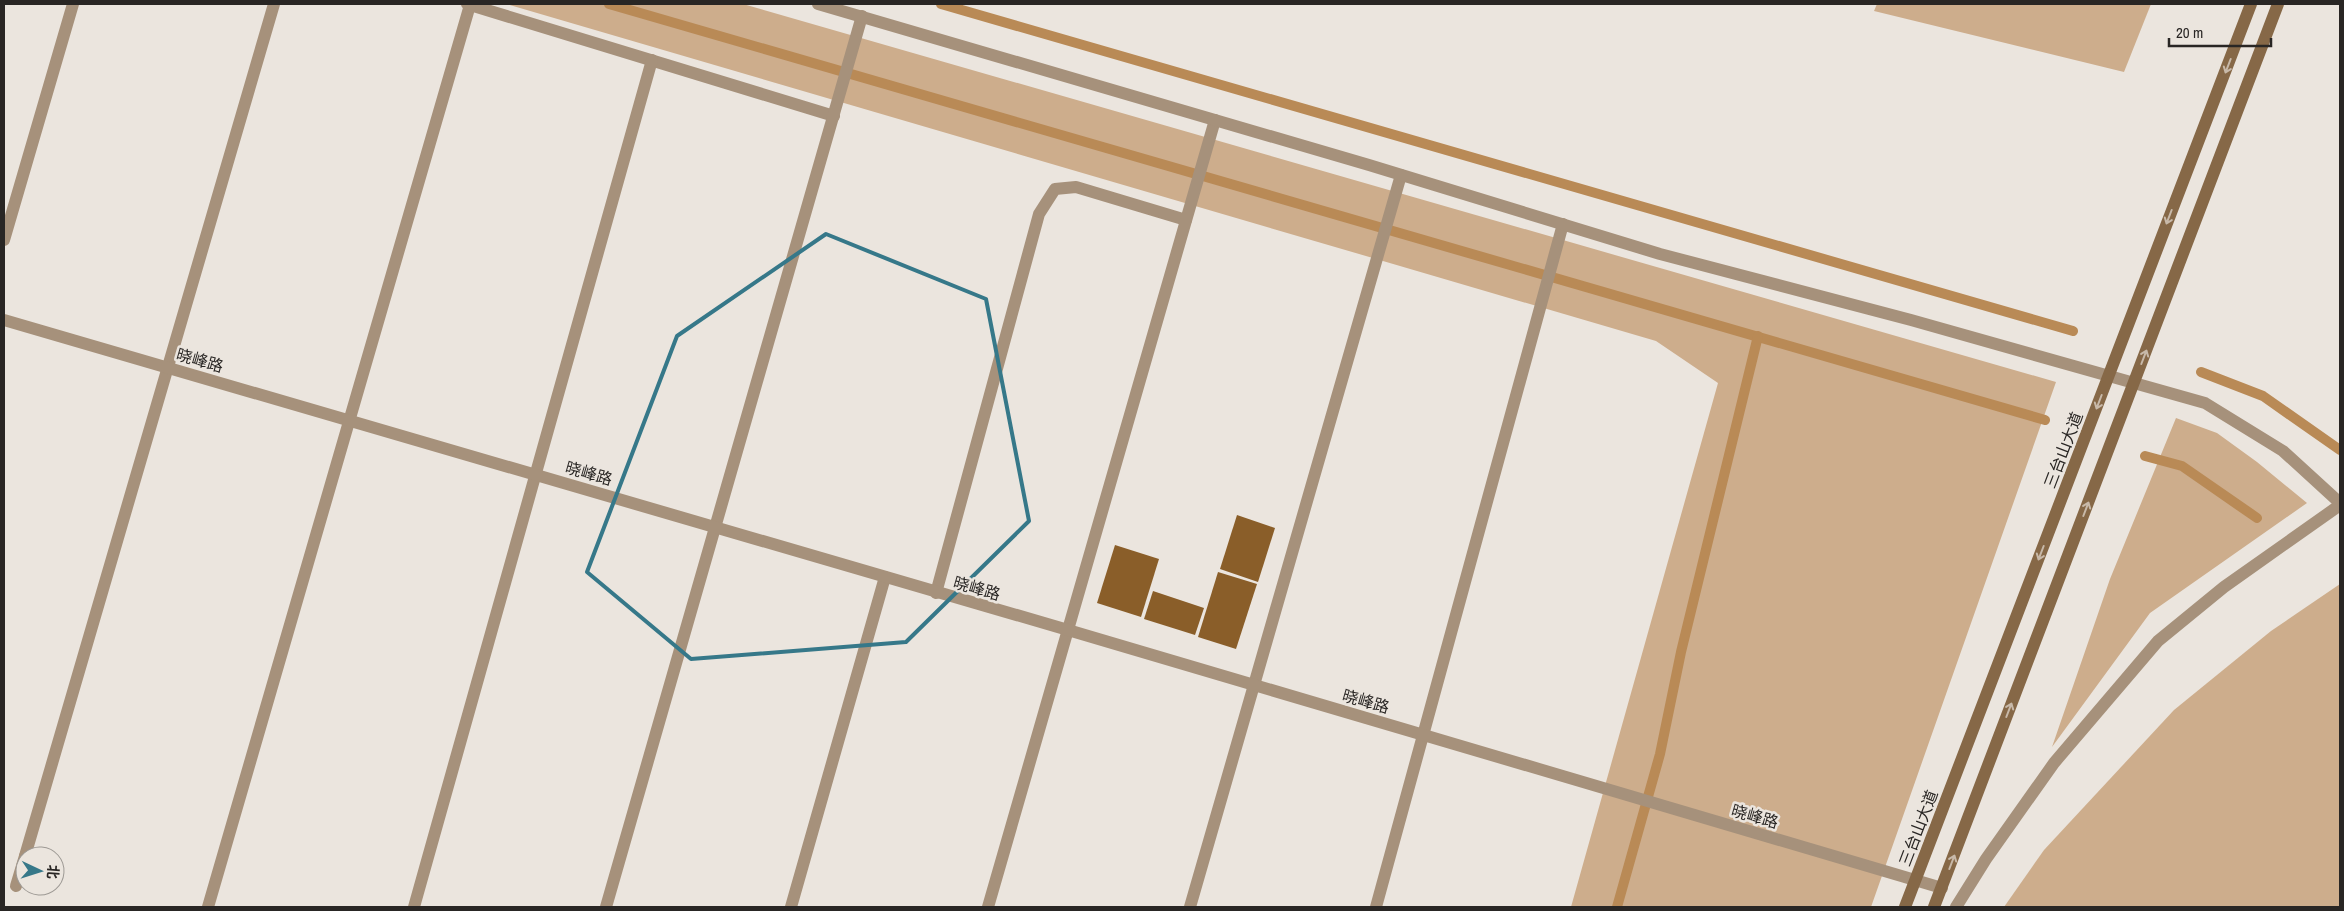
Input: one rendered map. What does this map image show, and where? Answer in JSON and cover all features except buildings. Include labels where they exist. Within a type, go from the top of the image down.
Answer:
[{"type":"main road","name":"三台山大道","points":[[1905,907],[2252,4]]},
{"type":"main road","points":[[1934,907],[2278,4]]},
{"type":"street","points":[[4,240],[73,4]]},
{"type":"street","points":[[28,846],[274,4]]},
{"type":"street","points":[[208,907],[350,420],[468,4],[834,116]]},
{"type":"street","points":[[818,4],[1401,175],[1660,254],[1911,320],[2205,403],[2283,452],[2340,504],[2224,587],[2158,641],[2054,764],[1986,859],[1956,907]]},
{"type":"street","points":[[606,907],[862,16]]},
{"type":"street","points":[[414,907],[652,60]]},
{"type":"street","points":[[988,907],[1215,120]]},
{"type":"street","points":[[1190,907],[1401,175]]},
{"type":"street","points":[[936,593],[1039,214],[1055,190],[1076,187],[1186,220]]},
{"type":"street","points":[[1376,907],[1563,224]]},
{"type":"street","name":"晓峰路","points":[[4,320],[715,526],[936,593],[1068,630],[1942,888]]},
{"type":"street","points":[[791,907],[885,577]]},
{"type":"highlighted area","points":[[826,234],[986,299],[1029,521],[906,642],[691,659],[587,572],[677,336]]},
{"type":"shaded area","points":[[506,4],[743,4],[2056,382],[1871,907],[1571,907],[1718,383],[1656,341]]},
{"type":"shaded area","points":[[1877,4],[2151,4],[2124,72],[1874,11]]},
{"type":"shaded area","points":[[2176,418],[2217,433],[2257,462],[2307,503],[2150,613],[2052,747],[2110,579]]},
{"type":"shaded area","points":[[2340,584],[2340,907],[2004,907],[2044,850],[2174,710],[2271,631]]},
{"type":"waterway","points":[[609,4],[2045,420]]},
{"type":"waterway","points":[[941,4],[2073,331]]},
{"type":"waterway","points":[[1617,907],[1660,754],[1681,652],[1758,336]]},
{"type":"waterway","points":[[2201,372],[2263,396],[2340,450]]},
{"type":"waterway","points":[[2145,456],[2182,466],[2257,518]]}]
